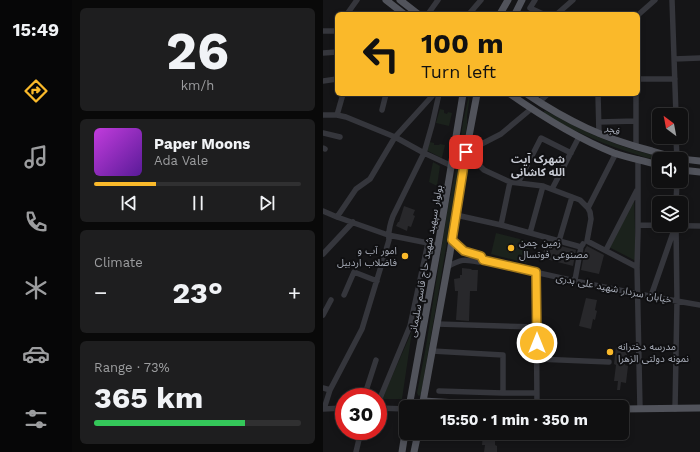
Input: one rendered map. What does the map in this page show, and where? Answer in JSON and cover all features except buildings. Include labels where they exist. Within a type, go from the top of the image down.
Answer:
[{"type":"main road","points":[[386,0],[401,12]]},
{"type":"main road","points":[[400,0],[416,12]]},
{"type":"main road","points":[[501,12],[508,0]]},
{"type":"main road","points":[[516,12],[522,0]]},
{"type":"main road","name":"بولوار سپهبد شهید حاج قاسم سلیمانی","points":[[410,400],[438,246],[462,96]]},
{"type":"main road","points":[[423,400],[477,96]]},
{"type":"main road","points":[[513,96],[566,131],[616,153],[652,163]]},
{"type":"main road","name":"فجر","points":[[530,96],[571,121],[599,134],[655,152]]},
{"type":"main road","points":[[531,109],[539,102]]},
{"type":"main road","name":"فجر","points":[[688,159],[700,161]]},
{"type":"main road","points":[[688,171],[700,172]]},
{"type":"main road","points":[[629,409],[700,408]]},
{"type":"main road","points":[[402,452],[404,440]]},
{"type":"main road","points":[[414,452],[416,440]]},
{"type":"street","points":[[348,12],[357,0]]},
{"type":"street","points":[[429,12],[438,0]]},
{"type":"street","points":[[471,12],[481,0]]},
{"type":"street","points":[[535,0],[530,8],[539,12]]},
{"type":"street","points":[[559,12],[573,0]]},
{"type":"street","points":[[640,13],[655,0]]},
{"type":"street","points":[[672,0],[676,108]]},
{"type":"street","points":[[323,31],[335,31]]},
{"type":"street","points":[[323,53],[335,52]]},
{"type":"street","points":[[674,59],[700,58]]},
{"type":"street","points":[[323,81],[335,79]]},
{"type":"street","points":[[640,79],[675,79]]},
{"type":"street","points":[[337,115],[342,96]]},
{"type":"street","points":[[382,110],[386,96]]},
{"type":"street","points":[[337,217],[356,189],[370,179],[395,137],[432,96]]},
{"type":"street","points":[[335,408],[324,409],[330,390],[362,329],[389,240],[388,235],[393,216],[424,153],[439,96]]},
{"type":"street","points":[[539,102],[546,96]]},
{"type":"street","points":[[598,96],[599,134]]},
{"type":"street","points":[[636,96],[636,147]]},
{"type":"street","points":[[531,109],[501,134],[466,152],[484,170],[510,182],[543,186],[552,189],[580,200],[587,208],[590,212],[591,219],[587,241],[581,247],[575,280]]},
{"type":"street","points":[[323,115],[337,115],[346,117],[395,137],[451,166]]},
{"type":"street","points":[[599,122],[636,121]]},
{"type":"street","points":[[323,133],[340,137]]},
{"type":"street","points":[[552,189],[579,137]]},
{"type":"street","points":[[519,183],[541,138],[571,153]]},
{"type":"street","points":[[587,208],[616,153]]},
{"type":"street","points":[[638,159],[637,267],[640,409]]},
{"type":"street","points":[[501,225],[510,182]]},
{"type":"street","points":[[531,233],[543,186]]},
{"type":"street","points":[[606,250],[638,188]]},
{"type":"street","points":[[559,240],[572,197]]},
{"type":"street","points":[[323,211],[388,235],[438,246]]},
{"type":"street","points":[[456,215],[501,225],[581,247]]},
{"type":"street","points":[[323,254],[353,223]]},
{"type":"street","points":[[638,225],[652,225]]},
{"type":"street","points":[[688,226],[700,226]]},
{"type":"street","points":[[651,296],[674,232]]},
{"type":"street","points":[[675,409],[677,301],[676,232]]},
{"type":"street","name":"خیابان سردار شهید علی بدری","points":[[452,240],[464,251],[481,256],[483,260]]},
{"type":"street","points":[[587,241],[637,267]]},
{"type":"street","points":[[384,388],[410,326],[428,243]]},
{"type":"street","name":"خیابان سردار شهید علی بدری","points":[[447,267],[465,259],[479,262],[483,260],[638,294],[700,305]]},
{"type":"street","points":[[344,295],[355,272],[377,280]]},
{"type":"street","points":[[536,272],[537,400]]},
{"type":"street","points":[[323,315],[331,300]]},
{"type":"street","points":[[437,324],[537,327]]},
{"type":"street","points":[[432,351],[503,355],[503,394]]},
{"type":"street","points":[[537,359],[609,362]]},
{"type":"street","points":[[367,388],[376,360]]},
{"type":"street","points":[[323,388],[330,390]]},
{"type":"street","points":[[439,391],[503,394],[537,393]]},
{"type":"street","points":[[387,408],[399,408]]},
{"type":"street","points":[[356,452],[359,440]]},
{"type":"shaded area","points":[[470,96],[467,125],[421,394],[419,396],[417,393],[448,207],[457,165],[463,122]]},
{"type":"shaded area","points":[[440,109],[444,110],[444,113],[447,114],[448,112],[452,113],[449,126],[436,123]]},
{"type":"shaded area","points":[[546,111],[576,127],[608,141],[652,155],[652,159],[593,139],[545,114],[544,112]]},
{"type":"shaded area","points":[[430,142],[434,143],[434,145],[445,145],[442,158],[426,150]]},
{"type":"shaded area","points":[[433,162],[440,166],[437,186],[429,182]]},
{"type":"shaded area","points":[[634,197],[636,261],[609,247]]},
{"type":"shaded area","name":"زمین چمن مصنوعی فوتسال","points":[[496,233],[531,242],[526,263],[491,254]]},
{"type":"shaded area","points":[[412,331],[402,399],[387,399],[387,388]]},
{"type":"place","name":"زمین چمن مصنوعی فوتسال","points":[[511,248]]},
{"type":"place","name":"امور آب و فاضلاب اردبیل","points":[[405,256]]},
{"type":"place","name":"مدرسه دخترانه نمونه دولتی الزهرا","points":[[610,352]]},
{"type":"district","name":"شهرک آیت الله کاشانی","points":[[538,165]]},
{"type":"route","points":[[466,152],[452,240],[464,251],[481,256],[483,260],[536,272],[537,343]]}]
